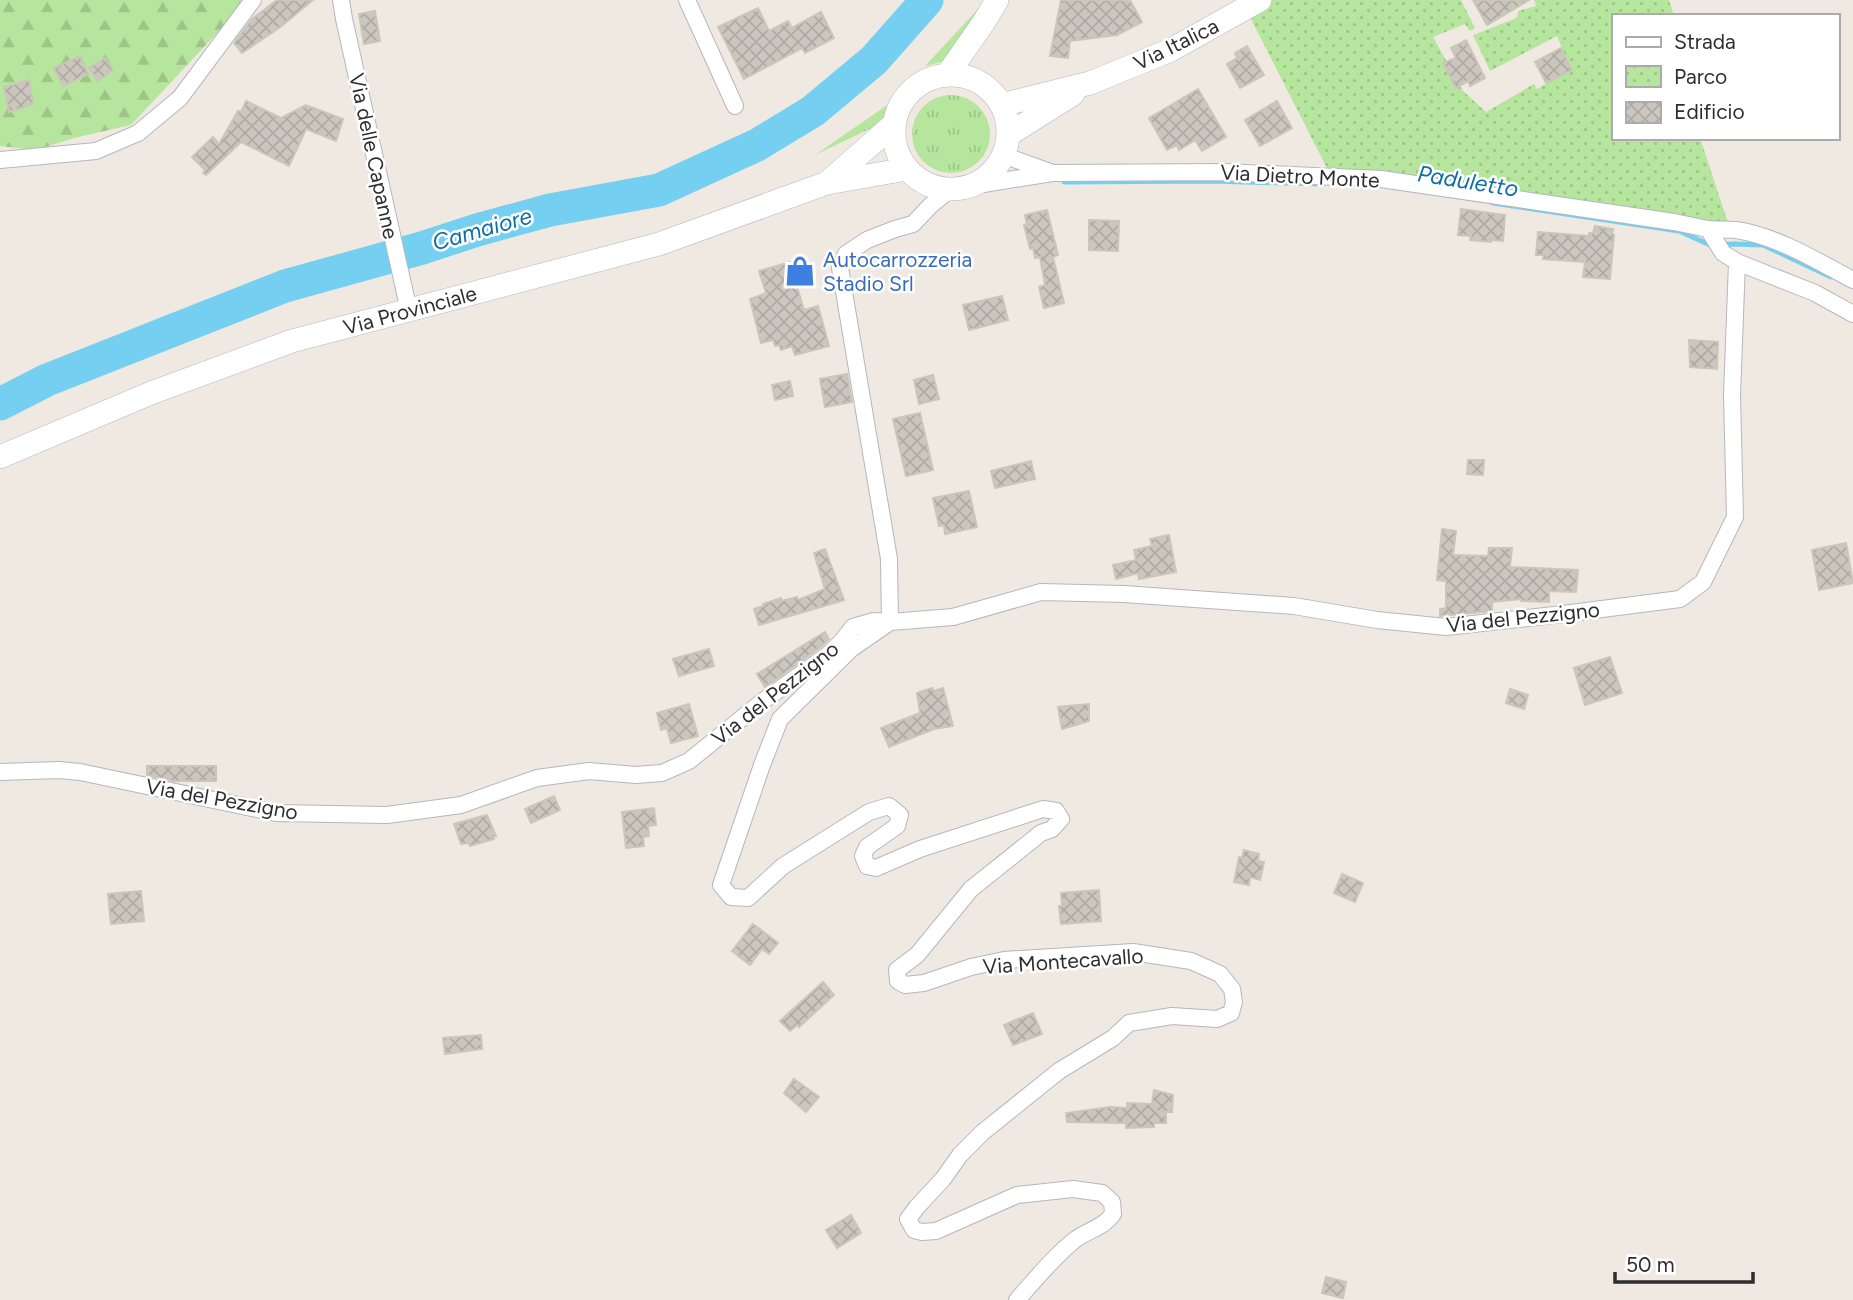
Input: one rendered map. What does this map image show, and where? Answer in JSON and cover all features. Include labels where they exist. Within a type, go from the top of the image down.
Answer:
[{"type":"main road","points":[[947,75],[997,0]]},
{"type":"main road","name":"Via Italica","points":[[1001,105],[1090,83],[1171,50],[1260,0]]},
{"type":"main road","points":[[975,80],[984,22]]},
{"type":"main road","points":[[894,124],[898,155],[918,179],[945,192],[977,183],[988,175],[997,166],[1006,145],[1007,119],[990,90],[961,75],[947,75]]},
{"type":"main road","name":"Via Provinciale","points":[[827,183],[894,124],[900,105],[912,90],[928,79],[947,75]]},
{"type":"main road","name":"Via Italica","points":[[1006,145],[1090,83]]},
{"type":"main road","name":"Via Provinciale","points":[[0,457],[151,393],[292,341],[659,244],[827,183],[907,169]]},
{"type":"street","points":[[0,160],[96,151],[138,133],[180,98],[253,0]]},
{"type":"street","name":"Via delle Capanne","points":[[341,0],[409,311]]},
{"type":"street","points":[[687,0],[735,106]]},
{"type":"street","name":"Via Dietro Monte","points":[[1006,145],[1052,173]]},
{"type":"street","name":"Via Dietro Monte","points":[[945,192],[1052,173],[1224,172],[1381,179],[1674,222],[1711,233],[1735,230],[1766,238],[1853,280]]},
{"type":"street","points":[[890,622],[890,559],[840,268],[846,254],[867,240],[913,224],[945,192]]},
{"type":"street","points":[[1711,233],[1730,258],[1815,293],[1853,314]]},
{"type":"street","name":"Via del Pezzigno","points":[[0,772],[80,772],[276,813],[387,816],[461,805],[537,778],[589,771],[662,774],[689,761],[763,701],[829,654],[853,627],[874,621],[953,617],[1041,592],[1124,594],[1293,606],[1377,620],[1446,627],[1680,598],[1703,582],[1735,517],[1730,258]]},
{"type":"street","name":"Via Montecavallo","points":[[890,622],[851,649],[780,719],[722,885],[731,897],[748,898],[783,866],[869,813],[889,806],[900,815],[897,826],[867,847],[863,856],[867,866],[876,869],[920,849],[1043,809],[1056,811],[1061,819],[1052,829],[1041,833],[971,889],[917,956],[897,970],[898,981],[905,985],[924,983],[971,967],[1004,960],[1133,952],[1191,961],[1220,974],[1232,989],[1234,1002],[1231,1013],[1217,1019],[1172,1016],[1129,1023],[1113,1038],[1059,1071],[983,1132],[960,1155],[943,1179],[912,1213],[908,1219],[914,1230],[936,1231],[1017,1195],[1073,1189],[1102,1193],[1112,1202],[1113,1214],[1108,1221],[1077,1239],[1017,1300]]},
{"type":"green space","points":[[0,0],[248,0],[131,125],[36,150],[0,146]]},
{"type":"green space","points":[[1271,0],[1461,0],[1475,28],[1470,31],[1465,24],[1433,37],[1463,91],[1486,112],[1534,84],[1537,89],[1571,70],[1557,36],[1490,71],[1473,35],[1517,18],[1518,11],[1536,6],[1534,0],[1669,0],[1673,14],[1612,14],[1612,140],[1701,140],[1728,223],[1409,176],[1331,176],[1248,13]]},
{"type":"green space","points":[[979,8],[945,61],[925,66]]},
{"type":"green space","points":[[951,95],[966,98],[979,106],[987,119],[990,134],[987,149],[979,162],[966,170],[951,173],[936,170],[923,162],[915,149],[912,134],[915,119],[923,106],[936,98]]},
{"type":"green space","points":[[893,101],[888,120],[815,155]]},
{"type":"building","points":[[277,0],[313,0],[242,53],[234,43],[252,19]]},
{"type":"building","points":[[1061,0],[1130,0],[1142,22],[1117,35],[1070,41],[1068,58],[1050,56]]},
{"type":"building","points":[[1473,0],[1529,0],[1487,25]]},
{"type":"building","points":[[758,8],[769,31],[788,21],[792,28],[821,12],[834,38],[805,53],[802,48],[744,79],[718,27]]},
{"type":"building","points":[[375,11],[380,41],[364,44],[359,14]]},
{"type":"building","points":[[1466,40],[1485,78],[1470,86],[1468,81],[1456,88],[1443,63],[1456,58],[1451,48]]},
{"type":"building","points":[[1247,46],[1264,75],[1240,88],[1227,64],[1237,58],[1235,53]]},
{"type":"building","points":[[1561,48],[1572,70],[1546,83],[1535,62]]},
{"type":"building","points":[[80,56],[88,74],[63,86],[54,68]]},
{"type":"building","points":[[105,58],[113,70],[98,81],[89,68]]},
{"type":"building","points":[[29,80],[33,104],[9,112],[4,87]]},
{"type":"building","points":[[1198,89],[1226,137],[1202,151],[1195,140],[1179,150],[1177,145],[1167,150],[1149,118]]},
{"type":"building","points":[[246,101],[281,118],[306,105],[343,119],[336,141],[306,129],[289,166],[241,142],[206,175],[203,173],[205,170],[192,157],[213,137],[219,144]]},
{"type":"building","points":[[1277,101],[1292,128],[1260,146],[1245,120]]},
{"type":"building","points":[[1461,209],[1505,215],[1503,241],[1470,240],[1471,236],[1458,235]]},
{"type":"building","points":[[1047,210],[1058,255],[1053,257],[1064,303],[1044,308],[1039,287],[1045,285],[1040,257],[1035,258],[1033,248],[1030,249],[1024,225],[1027,224],[1025,215]]},
{"type":"building","points":[[1089,220],[1119,221],[1118,251],[1089,250]]},
{"type":"building","points":[[1595,226],[1613,229],[1610,279],[1583,277],[1585,262],[1543,259],[1544,255],[1536,255],[1538,232],[1589,236]]},
{"type":"building","points":[[805,258],[811,279],[796,283],[804,310],[818,306],[829,346],[795,355],[792,346],[781,350],[779,345],[775,346],[773,340],[761,343],[750,299],[766,293],[759,271]]},
{"type":"building","points":[[1002,296],[1008,320],[969,330],[963,305]]},
{"type":"building","points":[[1689,340],[1718,342],[1717,369],[1690,367]]},
{"type":"building","points":[[847,374],[852,402],[825,407],[820,379]]},
{"type":"building","points":[[933,375],[939,399],[919,404],[914,380]]},
{"type":"building","points":[[790,381],[793,396],[775,400],[772,385]]},
{"type":"building","points":[[920,413],[933,470],[906,476],[893,419]]},
{"type":"building","points":[[1468,460],[1484,460],[1483,475],[1467,474]]},
{"type":"building","points":[[1031,461],[1035,479],[995,488],[991,471]]},
{"type":"building","points":[[969,491],[977,527],[945,534],[944,525],[939,526],[933,498]]},
{"type":"building","points":[[1442,529],[1456,531],[1453,555],[1488,556],[1489,548],[1512,548],[1510,567],[1578,570],[1576,592],[1549,591],[1549,602],[1521,599],[1492,602],[1492,611],[1440,616],[1440,609],[1446,608],[1446,581],[1437,580]]},
{"type":"building","points":[[1169,535],[1176,572],[1139,579],[1138,573],[1116,579],[1113,565],[1136,560],[1134,550],[1152,546],[1150,539]]},
{"type":"building","points":[[1846,543],[1853,583],[1819,590],[1812,550]]},
{"type":"building","points":[[825,549],[844,600],[759,625],[754,609],[764,606],[763,604],[781,598],[782,601],[797,597],[798,600],[825,589],[814,553]]},
{"type":"building","points":[[825,632],[829,639],[822,646],[765,687],[757,674]]},
{"type":"building","points":[[709,649],[714,666],[679,676],[673,659]]},
{"type":"building","points":[[1610,657],[1622,693],[1585,705],[1574,668]]},
{"type":"building","points":[[932,688],[934,691],[943,688],[953,726],[934,729],[889,747],[881,728],[920,713],[917,693]]},
{"type":"building","points":[[1510,689],[1528,695],[1524,709],[1506,703]]},
{"type":"building","points":[[689,704],[698,736],[671,743],[667,728],[661,730],[657,713]]},
{"type":"building","points":[[1089,704],[1089,721],[1062,729],[1058,707]]},
{"type":"building","points":[[147,766],[216,766],[216,781],[173,781],[147,775]]},
{"type":"building","points":[[554,796],[560,810],[531,823],[525,809]]},
{"type":"building","points":[[654,808],[656,825],[648,826],[649,836],[643,837],[644,846],[626,848],[622,812]]},
{"type":"building","points":[[487,815],[496,836],[494,839],[470,846],[469,843],[461,844],[454,824]]},
{"type":"building","points":[[1244,850],[1259,854],[1258,861],[1264,862],[1260,880],[1250,877],[1249,885],[1234,882],[1239,857],[1242,858]]},
{"type":"building","points":[[1342,874],[1363,883],[1355,902],[1334,893]]},
{"type":"building","points":[[1099,890],[1101,921],[1061,924],[1061,893]]},
{"type":"building","points":[[141,891],[144,921],[111,924],[108,894]]},
{"type":"building","points":[[753,924],[778,943],[769,954],[762,949],[750,965],[732,951]]},
{"type":"building","points":[[823,982],[834,995],[799,1027],[797,1025],[790,1031],[780,1021]]},
{"type":"building","points":[[1033,1013],[1042,1034],[1013,1045],[1004,1025]]},
{"type":"building","points":[[481,1035],[482,1049],[445,1054],[443,1038]]},
{"type":"building","points":[[794,1079],[819,1097],[806,1112],[784,1093]]},
{"type":"building","points":[[1154,1090],[1173,1095],[1172,1112],[1155,1111],[1166,1112],[1166,1123],[1154,1123],[1154,1127],[1126,1128],[1126,1123],[1067,1122],[1066,1113],[1110,1107],[1127,1108],[1127,1103],[1152,1104]]},
{"type":"building","points":[[851,1215],[861,1233],[837,1248],[826,1230]]},
{"type":"building","points":[[1326,1277],[1346,1282],[1343,1298],[1322,1293]]},
{"type":"waterway","name":"Camaiore","points":[[0,404],[47,380],[285,286],[550,210],[659,190],[757,145],[813,111],[874,60],[927,0]]},
{"type":"waterway","name":"Paduletto","points":[[1064,182],[1211,181],[1323,184]]},
{"type":"waterway","name":"Paduletto","points":[[1493,203],[1679,231],[1710,245],[1763,245],[1831,277]]},
{"type":"place","name":"Autocarrozzeria Stadio Srl","points":[[800,271]]}]
